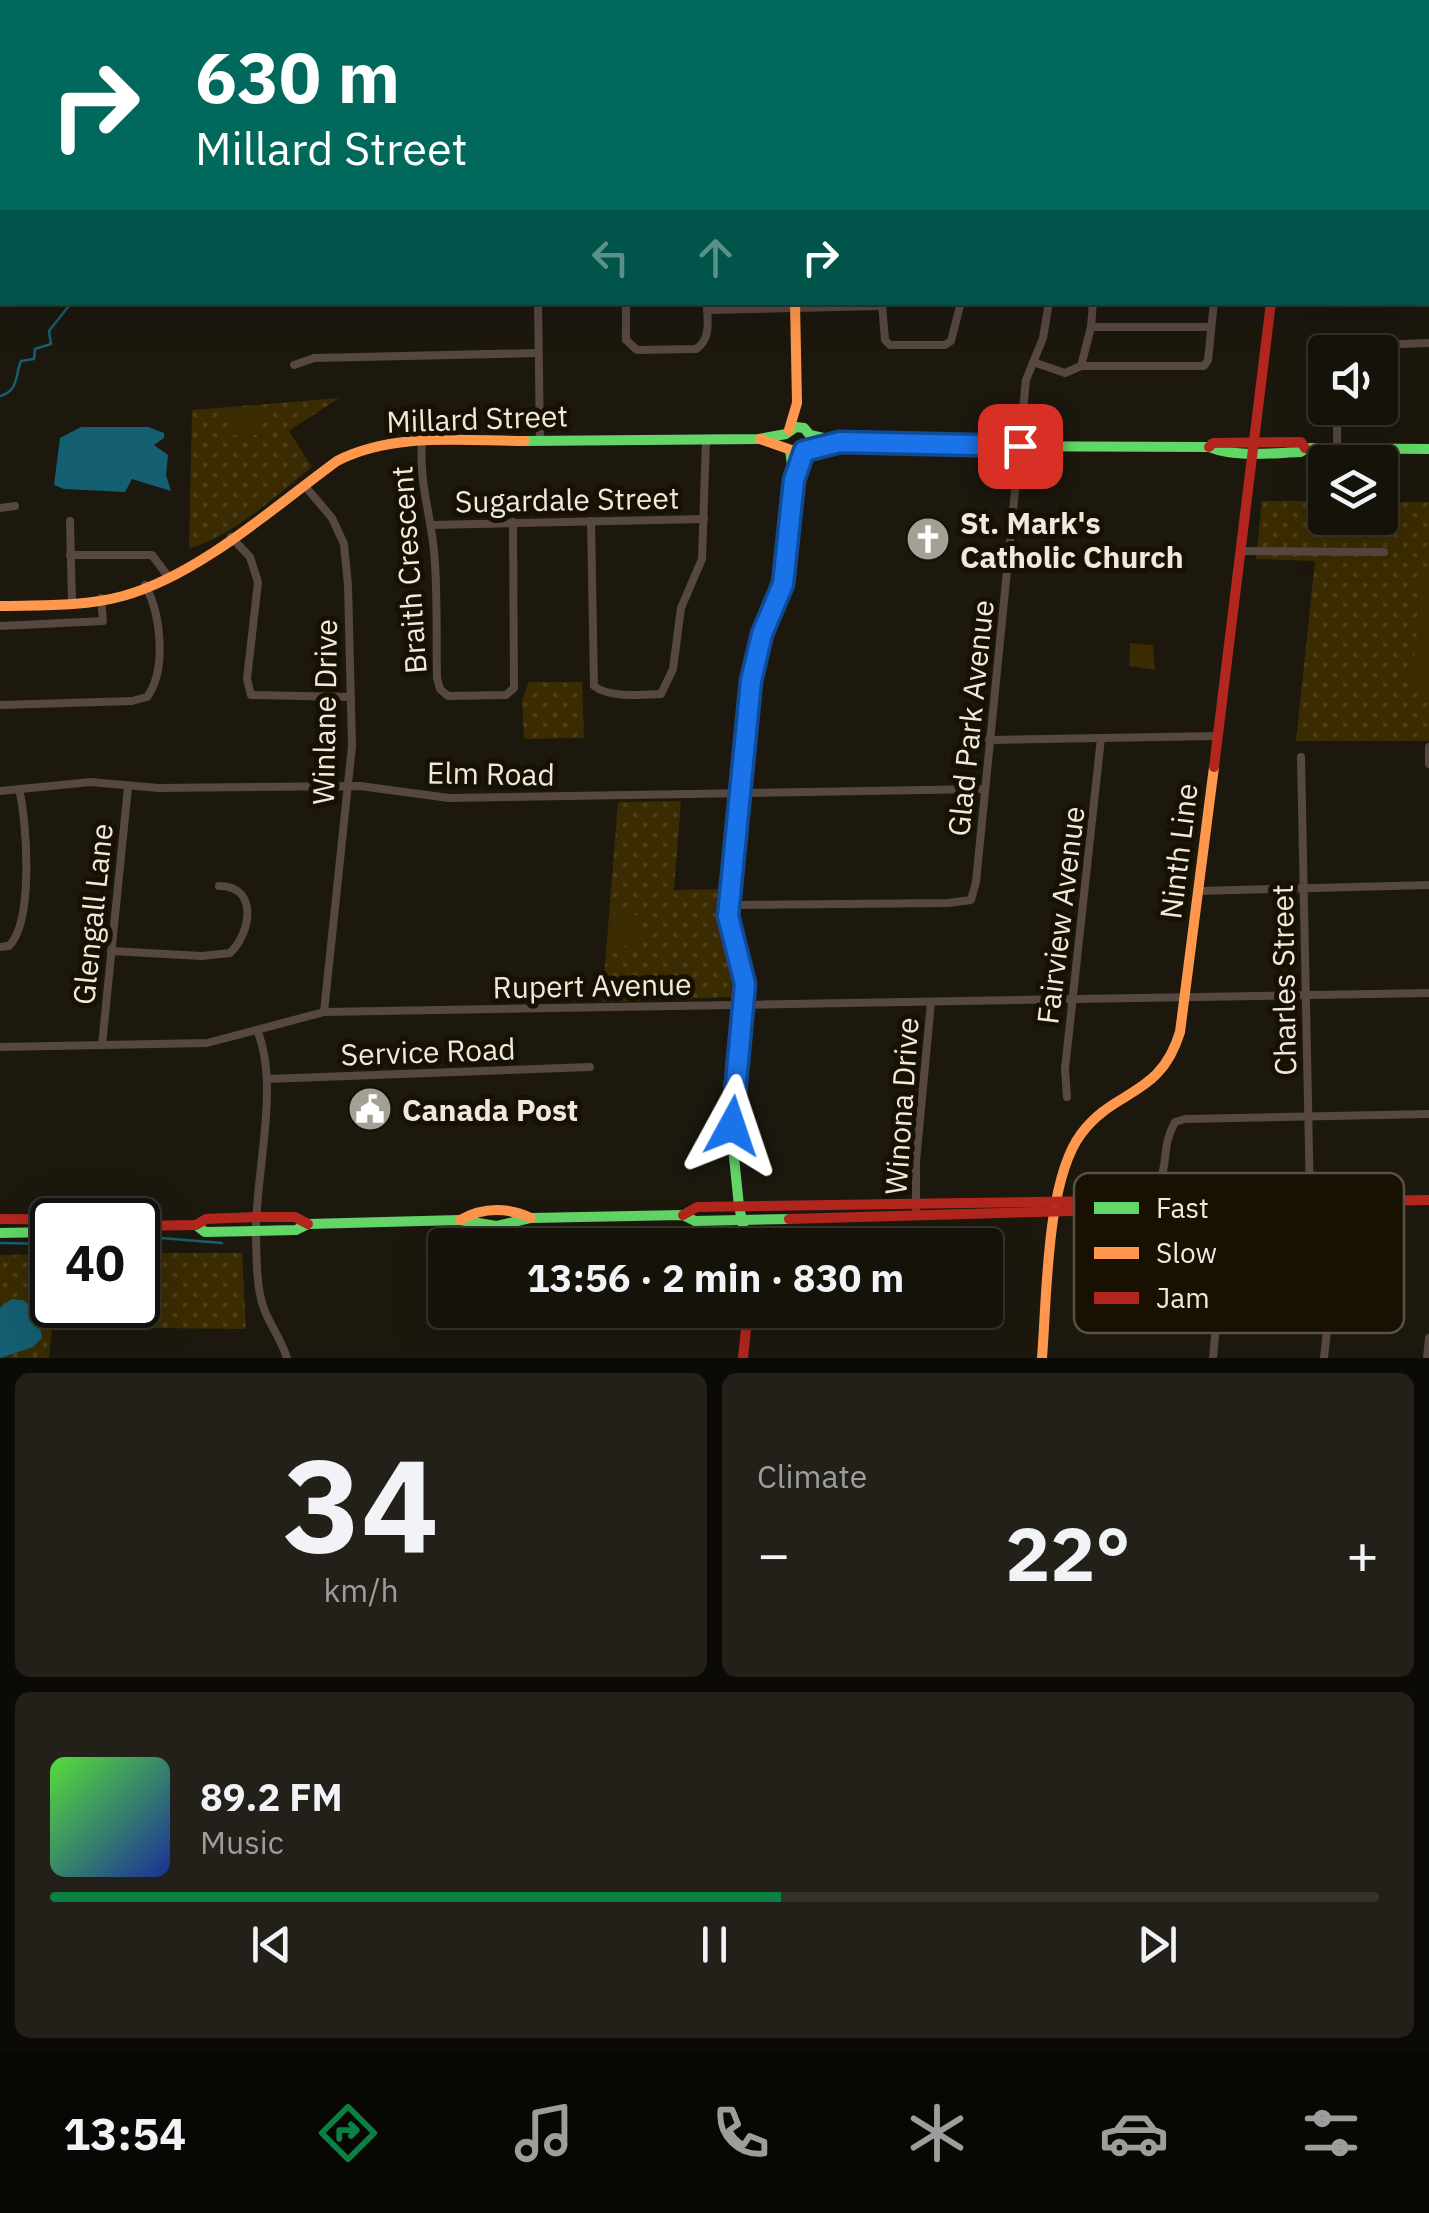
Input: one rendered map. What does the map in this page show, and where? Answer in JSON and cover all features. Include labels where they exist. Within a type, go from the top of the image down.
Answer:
[{"type":"main road","points":[[744,1228],[731,1128],[743,969],[731,939],[729,905],[751,681],[762,634],[783,584],[794,480],[807,441],[797,403],[794,305]]},
{"type":"main road","name":"Ninth Line","points":[[1042,1358],[1062,1168],[1088,1125],[1153,1080],[1166,1066],[1176,1044],[1186,998],[1271,305]]},
{"type":"main road","points":[[794,480],[787,432],[797,403]]},
{"type":"main road","name":"Millard Street","points":[[0,606],[72,603],[137,591],[231,537],[355,452],[394,442],[759,439],[796,427],[807,441],[789,449],[759,439]]},
{"type":"main road","points":[[807,441],[1209,447],[1215,451],[1254,448],[1302,452],[1308,448]]},
{"type":"main road","points":[[1398,448],[1429,448]]},
{"type":"main road","points":[[196,1225],[206,1232],[296,1230],[308,1224],[460,1220],[473,1225],[500,1225],[531,1218],[683,1215],[695,1221],[1074,1200]]},
{"type":"main road","points":[[1404,1201],[1429,1200]]},
{"type":"main road","points":[[683,1215],[697,1207],[739,1206],[1074,1212]]},
{"type":"main road","points":[[160,1226],[256,1217],[295,1217],[308,1224]]},
{"type":"main road","points":[[0,1219],[30,1219]]},
{"type":"main road","points":[[0,1232],[30,1232]]},
{"type":"main road","points":[[743,1358],[746,1328]]},
{"type":"street","points":[[538,305],[540,440]]},
{"type":"street","points":[[626,305],[626,340],[638,350],[696,350],[708,335],[707,306],[794,305]]},
{"type":"street","points":[[882,305],[885,340],[890,346],[951,342],[960,305]]},
{"type":"street","name":"Glad Park Avenue","points":[[729,905],[971,900],[976,882],[1026,380],[1043,338],[1048,305]]},
{"type":"street","points":[[1081,366],[1093,305]]},
{"type":"street","points":[[1033,362],[1065,373],[1081,366],[1204,366],[1208,360],[1214,305]]},
{"type":"street","points":[[1091,327],[1211,326]]},
{"type":"street","points":[[1398,345],[1429,344]]},
{"type":"street","points":[[294,365],[314,358],[538,353]]},
{"type":"street","points":[[591,521],[594,686],[609,693],[661,694],[674,669],[681,608],[702,560],[706,439]]},
{"type":"street","name":"Braith Crescent","points":[[422,441],[421,485],[431,525],[440,688],[448,696],[511,694],[516,679],[513,522]]},
{"type":"street","name":"Winlane Drive","points":[[304,484],[332,518],[344,544],[348,585],[352,746],[324,1012]]},
{"type":"street","points":[[0,508],[15,506]]},
{"type":"street","name":"Sugardale Street","points":[[431,525],[704,519]]},
{"type":"street","points":[[70,522],[72,603]]},
{"type":"street","points":[[231,537],[250,557],[258,582],[247,679],[251,695],[348,697]]},
{"type":"street","points":[[1241,551],[1384,552]]},
{"type":"street","points":[[70,555],[152,556],[167,575]]},
{"type":"street","points":[[0,705],[132,702],[147,698],[154,684],[160,632],[158,613],[146,585]]},
{"type":"street","points":[[0,626],[103,621],[101,598]]},
{"type":"street","points":[[989,740],[1217,736]]},
{"type":"street","name":"Fairview Avenue","points":[[1068,1097],[1066,1069],[1072,1000],[1102,738]]},
{"type":"street","points":[[1428,747],[1429,764]]},
{"type":"street","name":"Charles Street","points":[[1301,757],[1309,1173]]},
{"type":"street","name":"Elm Road","points":[[0,791],[78,782],[128,787],[348,786],[450,798],[984,789]]},
{"type":"street","name":"Glengall Lane","points":[[102,1046],[128,787]]},
{"type":"street","points":[[0,947],[10,946],[18,934],[26,878],[26,835],[19,789]]},
{"type":"street","points":[[1198,890],[1429,885]]},
{"type":"street","points":[[111,951],[202,956],[230,953],[243,933],[246,902],[234,886],[219,886]]},
{"type":"street","name":"Rupert Avenue","points":[[0,1047],[207,1044],[324,1012],[1429,994]]},
{"type":"street","name":"Winona Drive","points":[[916,1208],[916,1162],[931,1002]]},
{"type":"street","points":[[257,1030],[267,1079],[256,1217],[258,1278],[266,1315],[278,1332],[287,1358]]},
{"type":"street","name":"Service Road","points":[[267,1079],[590,1067]]},
{"type":"street","points":[[1164,1173],[1170,1130],[1175,1122],[1185,1118],[1429,1114]]},
{"type":"street","points":[[1213,1358],[1215,1333]]},
{"type":"street","points":[[1324,1358],[1327,1333]]},
{"type":"street","points":[[1427,1358],[1429,1338]]},
{"type":"shaded area","points":[[339,398],[289,431],[312,467],[239,524],[189,549],[192,410]]},
{"type":"shaded area","points":[[230,410],[262,410],[262,435],[230,435]]},
{"type":"shaded area","points":[[1262,501],[1308,501],[1308,535],[1398,535],[1398,502],[1429,502],[1429,741],[1296,741],[1315,561],[1256,559]]},
{"type":"shaded area","points":[[1423,580],[1429,581],[1429,693],[1410,691]]},
{"type":"shaded area","points":[[1130,643],[1153,645],[1155,670],[1129,666]]},
{"type":"shaded area","points":[[529,682],[582,682],[584,738],[524,739],[522,700]]},
{"type":"shaded area","points":[[681,801],[674,890],[724,889],[723,933],[731,965],[732,997],[602,1002],[618,802]]},
{"type":"shaded area","points":[[616,912],[634,914],[641,920],[641,938],[632,946],[619,946],[610,937]]},
{"type":"shaded area","points":[[160,1253],[242,1253],[246,1329],[149,1328],[160,1328]]},
{"type":"shaded area","points":[[30,1254],[30,1328],[52,1328],[49,1358],[0,1358],[0,1255]]},
{"type":"water","points":[[81,427],[148,427],[164,433],[164,438],[154,445],[168,455],[166,475],[171,491],[132,479],[125,492],[54,485],[60,438]]},
{"type":"water","points":[[11,1299],[23,1300],[30,1306],[30,1328],[40,1328],[42,1338],[33,1347],[0,1358],[0,1308]]},
{"type":"waterway","points":[[0,396],[13,386],[21,361],[34,359],[35,349],[51,344],[49,331],[70,305]]},
{"type":"waterway","points":[[161,1238],[222,1243]]},
{"type":"waterway","points":[[0,1243],[30,1244]]},
{"type":"traffic: fast","points":[[525,441],[759,439],[786,434],[796,427],[804,428],[810,435],[841,442],[922,446],[1209,447],[1255,454],[1301,452],[1305,448],[1429,449]]},
{"type":"traffic: fast","points":[[744,1228],[731,1128],[745,983],[728,916],[751,681],[762,634],[783,584],[794,480],[790,450]]},
{"type":"traffic: fast","points":[[196,1225],[205,1232],[296,1230],[308,1224],[460,1220],[496,1226],[531,1218],[683,1215],[695,1221],[789,1219]]},
{"type":"traffic: fast","points":[[0,1233],[30,1232]]},
{"type":"traffic: slow","points":[[789,430],[797,403],[795,305]]},
{"type":"traffic: slow","points":[[760,439],[797,452],[834,444]]},
{"type":"traffic: slow","points":[[0,606],[93,602],[151,586],[207,556],[337,461],[359,452],[429,440],[525,441]]},
{"type":"traffic: slow","points":[[1042,1358],[1050,1241],[1069,1155],[1094,1119],[1161,1069],[1180,1032],[1214,767]]},
{"type":"traffic: slow","points":[[460,1220],[495,1210],[531,1218]]},
{"type":"traffic: jam","points":[[1214,767],[1271,305]]},
{"type":"traffic: jam","points":[[1209,447],[1213,443],[1301,442],[1305,448]]},
{"type":"traffic: jam","points":[[1404,1200],[1429,1200]]},
{"type":"traffic: jam","points":[[683,1215],[697,1207],[1074,1201]]},
{"type":"traffic: jam","points":[[789,1219],[1074,1211]]},
{"type":"traffic: jam","points":[[160,1226],[256,1217],[295,1217],[308,1224]]},
{"type":"traffic: jam","points":[[0,1219],[30,1219]]},
{"type":"traffic: jam","points":[[743,1358],[746,1328]]},
{"type":"place","name":"St. Mark's Catholic Church","points":[[928,539]]},
{"type":"place","name":"Canada Post","points":[[370,1109]]},
{"type":"route","points":[[732,1126],[745,984],[728,916],[751,681],[756,651],[783,584],[794,480],[804,451],[840,442],[1020,446]]}]
